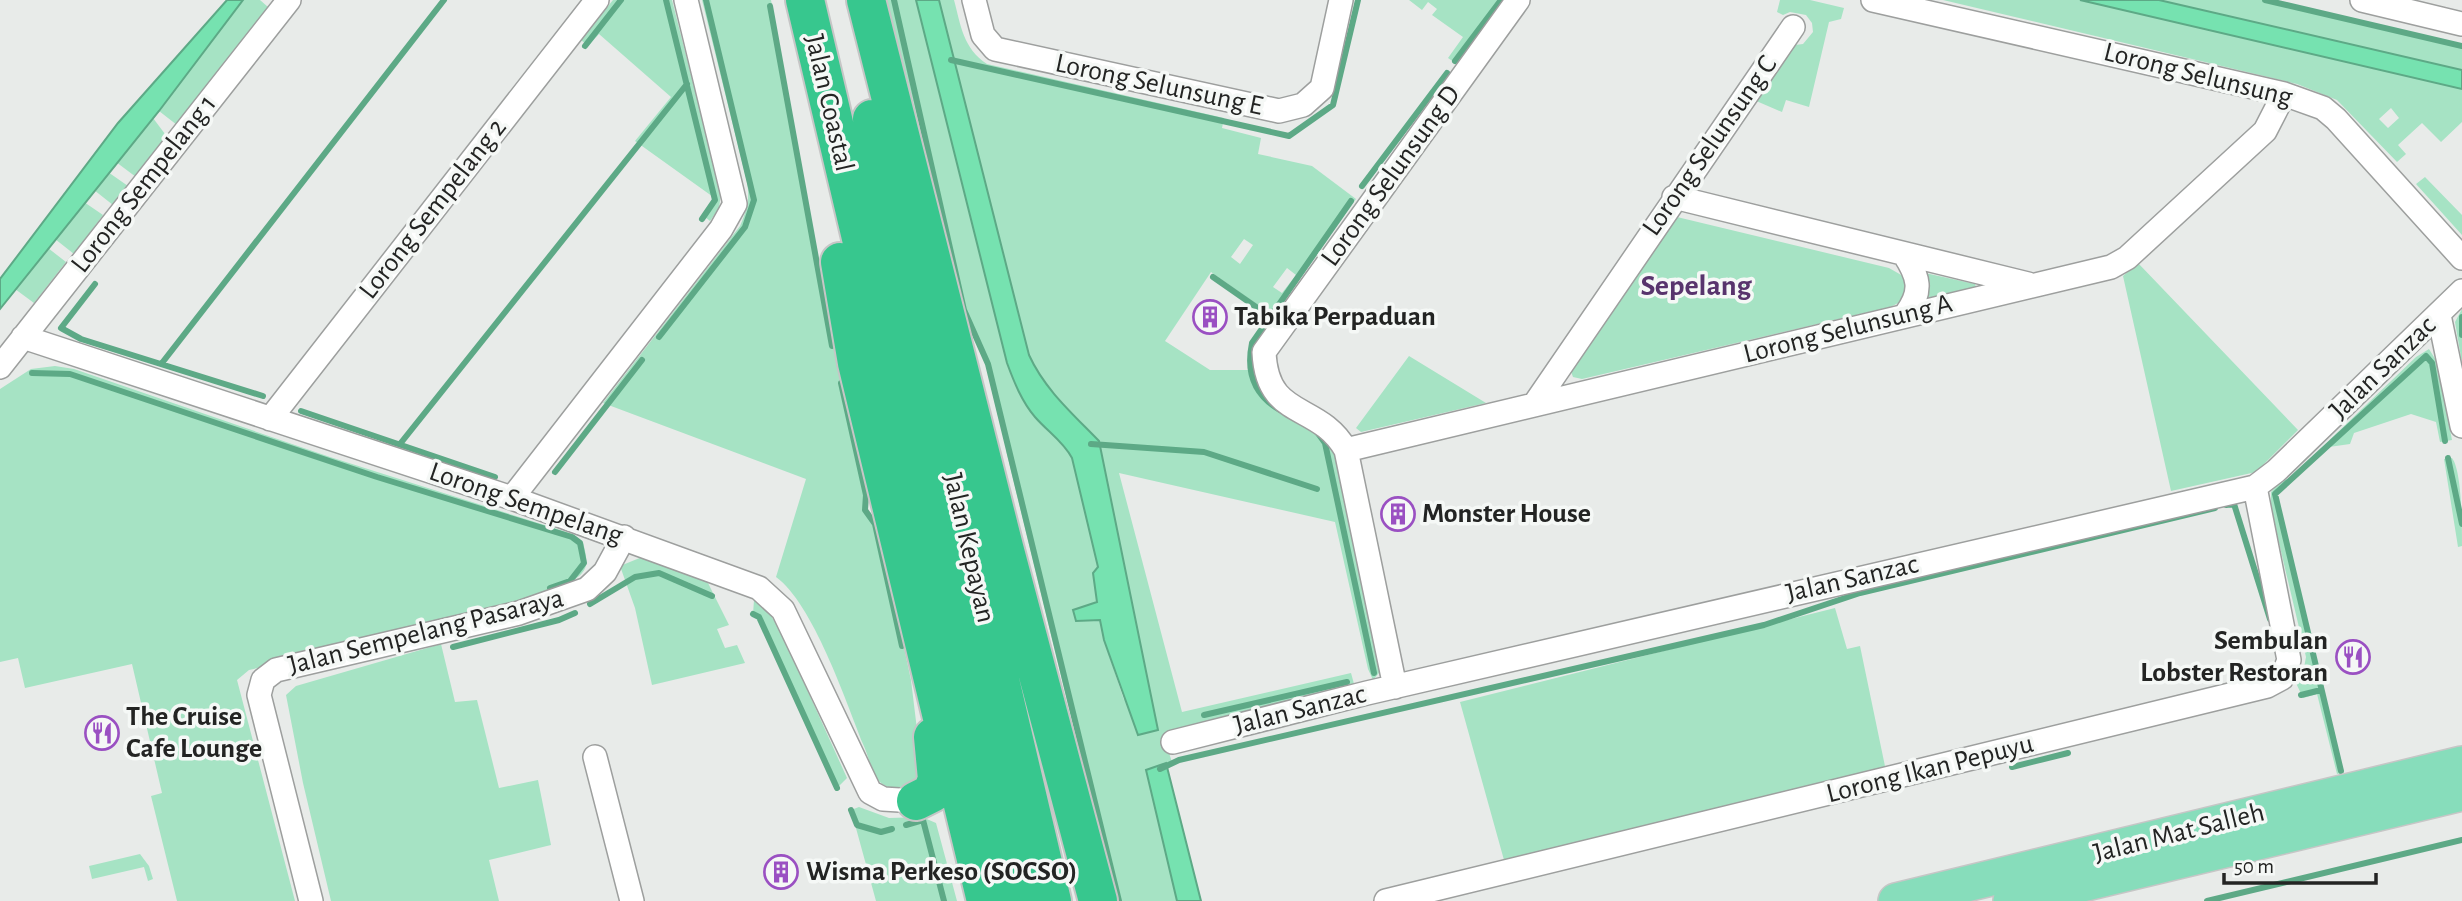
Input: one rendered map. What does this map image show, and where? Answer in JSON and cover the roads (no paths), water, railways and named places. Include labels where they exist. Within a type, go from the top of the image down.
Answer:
[{"type":"highway","points":[[786,0],[847,298],[857,363],[986,901]]},
{"type":"highway","name":"Jalan Coastal","points":[[805,0],[869,201]]},
{"type":"highway","name":"Jalan Coastal","points":[[851,0],[869,201]]},
{"type":"highway","points":[[866,0],[1004,547],[1098,901]]},
{"type":"highway","name":"Jalan Kepayan","points":[[869,201],[1017,901]]},
{"type":"highway","name":"Jalan Kepayan","points":[[869,201],[1052,901]]},
{"type":"highway","points":[[916,802],[932,793],[937,779],[933,732],[940,707]]},
{"type":"highway","points":[[916,802],[948,817],[962,853],[977,858]]},
{"type":"main road","name":"Jalan Mat Salleh","points":[[1896,901],[2462,764]]},
{"type":"main road","name":"Jalan Mat Salleh","points":[[2011,901],[2462,793]]},
{"type":"street","name":"Lorong Sempelang 1","points":[[0,367],[289,0]]},
{"type":"street","name":"Lorong Sempelang 2","points":[[270,419],[597,0]]},
{"type":"street","points":[[512,498],[721,229],[735,204],[686,0]]},
{"type":"street","name":"Lorong Selunsung E","points":[[974,0],[983,35],[995,49],[1279,111],[1303,105],[1322,88],[1341,0]]},
{"type":"street","name":"Lorong Selunsung D","points":[[1395,687],[1346,450],[1339,437],[1322,423],[1290,405],[1272,390],[1265,373],[1264,352],[1275,333],[1518,0]]},
{"type":"street","name":"Lorong Selunsung","points":[[1873,0],[2284,94],[2323,108],[2462,258]]},
{"type":"street","points":[[2362,0],[2462,24]]},
{"type":"street","name":"Lorong Selunsung C","points":[[1534,405],[1793,27]]},
{"type":"street","name":"Lorong Selunsung A","points":[[1346,450],[2111,267],[2127,258],[2265,131],[2284,94]]},
{"type":"street","points":[[1674,197],[2032,285]]},
{"type":"street","points":[[1904,254],[1918,276],[1917,298],[1906,314]]},
{"type":"street","name":"Jalan Sanzac","points":[[1173,742],[1395,687],[2255,487],[2276,471],[2462,291]]},
{"type":"street","points":[[2439,315],[2462,426]]},
{"type":"street","name":"Lorong Sempelang","points":[[23,337],[512,498],[759,588],[783,610],[870,792],[883,799],[916,802]]},
{"type":"street","name":"Lorong Ikan Pepuyu","points":[[1386,901],[2267,686],[2282,678],[2289,660],[2255,487]]},
{"type":"street","name":"Jalan Sempelang Pasaraya","points":[[312,901],[259,695],[263,680],[276,670],[519,613],[587,589],[605,572],[624,537]]},
{"type":"street","points":[[595,757],[632,901]]},
{"type":"waterway","points":[[162,363],[444,0]]},
{"type":"waterway","points":[[585,46],[621,0]]},
{"type":"waterway","points":[[666,0],[715,200],[702,219]]},
{"type":"waterway","points":[[659,337],[745,227],[754,200],[706,0]]},
{"type":"waterway","points":[[894,0],[964,310],[988,364],[1119,901]]},
{"type":"waterway","points":[[951,60],[1289,136],[1333,105],[1358,0]]},
{"type":"waterway","points":[[1455,61],[1501,0]]},
{"type":"waterway","points":[[2265,0],[2462,46]]},
{"type":"waterway","points":[[770,6],[832,346]]},
{"type":"waterway","points":[[1362,186],[1447,73]]},
{"type":"waterway","points":[[400,444],[687,84]]},
{"type":"waterway","points":[[1280,410],[1264,397],[1254,382],[1250,364],[1252,343],[1351,201]]},
{"type":"waterway","points":[[1213,277],[1269,316]]},
{"type":"waterway","points":[[95,284],[61,328],[81,339],[263,396]]},
{"type":"waterway","points":[[2462,317],[2462,335]]},
{"type":"waterway","points":[[2341,771],[2275,494],[2426,356],[2432,363],[2445,441]]},
{"type":"waterway","points":[[555,472],[642,360]]},
{"type":"waterway","points":[[32,373],[70,374],[377,477],[572,537],[580,543],[584,563],[570,581],[550,588]]},
{"type":"waterway","points":[[841,383],[866,495],[865,510],[875,524],[902,646]]},
{"type":"waterway","points":[[301,411],[495,477]]},
{"type":"waterway","points":[[1317,432],[1325,443],[1374,673]]},
{"type":"waterway","points":[[1091,444],[1204,452],[1317,489]]},
{"type":"waterway","points":[[2448,458],[2462,524]]},
{"type":"waterway","points":[[2226,505],[2234,504],[2270,619]]},
{"type":"waterway","points":[[1160,769],[1179,760],[1764,625],[1860,593],[2215,508]]},
{"type":"waterway","points":[[590,604],[635,577],[659,573],[712,596]]},
{"type":"waterway","points":[[453,647],[559,620],[575,613]]},
{"type":"waterway","points":[[753,614],[759,617],[837,788]]},
{"type":"waterway","points":[[1204,715],[1347,682]]},
{"type":"waterway","points":[[2301,695],[2321,690]]},
{"type":"waterway","points":[[2012,767],[2068,753]]},
{"type":"waterway","points":[[851,810],[857,825],[881,832],[892,829]]},
{"type":"waterway","points":[[906,825],[923,820],[944,901]]},
{"type":"waterway","points":[[2207,901],[2462,840]]},
{"type":"place","name":"Tabika Perpaduan","points":[[1210,317]]},
{"type":"place","name":"Monster House","points":[[1398,514]]},
{"type":"place","name":"Sembulan Lobster Restoran","points":[[2353,657]]},
{"type":"place","name":"The Cruise Cafe Lounge","points":[[102,733]]},
{"type":"place","name":"Wisma Perkeso (SOCSO)","points":[[781,872]]},
{"type":"district","name":"Sepelang","points":[[1696,286]]}]
